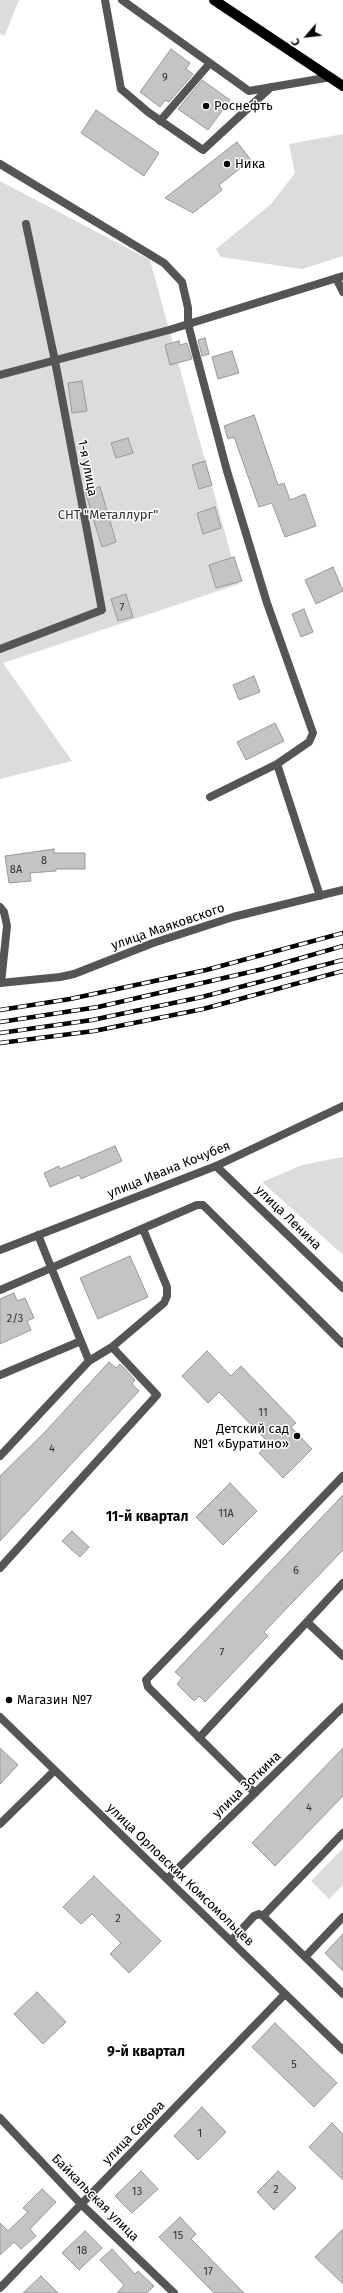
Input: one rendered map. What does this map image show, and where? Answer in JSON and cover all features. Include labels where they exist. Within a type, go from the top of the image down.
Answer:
[{"type":"main road","points":[[214,0],[343,86]]},
{"type":"street","points":[[105,0],[121,89],[160,121],[203,150],[271,87]]},
{"type":"street","points":[[122,0],[249,91],[330,77]]},
{"type":"street","points":[[160,121],[210,63]]},
{"type":"street","points":[[0,164],[164,263],[182,282],[188,308],[188,324],[227,472],[261,581],[313,733],[309,742],[277,764],[210,797]]},
{"type":"street","name":"1-я улица","points":[[0,649],[102,610],[55,360],[26,224]]},
{"type":"street","points":[[0,375],[188,324],[340,277],[343,292]]},
{"type":"street","points":[[277,764],[320,896]]},
{"type":"street","name":"улица Маяковского","points":[[0,983],[60,977],[74,974],[153,943],[226,919],[343,890]]},
{"type":"street","points":[[0,906],[4,912],[7,926],[0,983]]},
{"type":"street","name":"улица Ивана Кочубея","points":[[0,1250],[216,1166],[343,1106]]},
{"type":"street","name":"улица Ленина","points":[[216,1166],[343,1288]]},
{"type":"street","points":[[0,1290],[203,1205],[343,1344]]},
{"type":"street","points":[[0,1456],[90,1361],[112,1347],[164,1303],[167,1296],[167,1287],[143,1229]]},
{"type":"street","points":[[38,1235],[53,1268],[90,1361]]},
{"type":"street","points":[[0,1375],[81,1340]]},
{"type":"street","points":[[0,1568],[155,1399],[155,1391],[112,1347]]},
{"type":"street","points":[[256,1793],[148,1687],[146,1680],[343,1476]]},
{"type":"street","points":[[199,1738],[343,1583]]},
{"type":"street","points":[[307,1622],[343,1656]]},
{"type":"street","name":"улица Зоткина","points":[[167,1879],[343,1707]]},
{"type":"street","name":"улица Орловских Комсомольцев","points":[[0,1717],[343,2050]]},
{"type":"street","points":[[0,1824],[54,1771]]},
{"type":"street","points":[[263,1916],[343,1833]]},
{"type":"street","points":[[231,1941],[254,1916],[259,1914],[263,1916],[343,1994]]},
{"type":"street","points":[[305,1957],[343,1917]]},
{"type":"street","name":"улица Седова","points":[[0,2288],[285,1994]]},
{"type":"street","name":"Байкальская улица","points":[[0,2118],[82,2205],[174,2293]]},
{"type":"green space","points":[[0,0],[19,0],[5,35],[0,34]]},
{"type":"green space","points":[[343,134],[343,256],[302,269],[221,257],[216,249],[271,204],[295,173],[289,144]]},
{"type":"green space","name":"СНТ \"Металлург\"","points":[[0,181],[150,260],[239,584],[3,663],[72,761],[0,779]]},
{"type":"green space","points":[[343,1157],[343,1255],[262,1182],[302,1165]]},
{"type":"green space","points":[[343,1848],[343,1885],[329,1899],[311,1881]]},
{"type":"building","points":[[171,49],[190,63],[186,69],[193,74],[169,102],[165,100],[160,107],[140,92]]},
{"type":"building","name":"Роснефть","points":[[202,80],[230,100],[208,130],[178,109]]},
{"type":"building","points":[[96,110],[159,153],[144,176],[81,133]]},
{"type":"building","points":[[237,142],[251,160],[219,185],[222,190],[193,213],[165,198]]},
{"type":"building","points":[[205,338],[209,354],[202,356],[198,340]]},
{"type":"building","points":[[179,341],[180,345],[187,343],[192,359],[170,365],[165,345]]},
{"type":"building","points":[[232,351],[239,373],[218,379],[212,357]]},
{"type":"building","points":[[82,381],[87,411],[72,413],[68,383]]},
{"type":"building","points":[[254,415],[278,485],[284,483],[290,500],[305,494],[316,526],[285,537],[272,503],[259,507],[234,437],[228,439],[224,426]]},
{"type":"building","points":[[128,438],[133,453],[116,458],[111,443]]},
{"type":"building","points":[[205,461],[212,485],[199,489],[192,465]]},
{"type":"building","points":[[100,487],[116,542],[102,547],[85,491]]},
{"type":"building","points":[[215,507],[221,528],[203,534],[197,513]]},
{"type":"building","points":[[234,557],[242,581],[216,588],[209,565]]},
{"type":"building","points":[[333,567],[343,591],[316,604],[305,580]]},
{"type":"building","points":[[126,594],[133,617],[118,621],[111,599]]},
{"type":"building","points":[[304,609],[313,632],[301,637],[292,614]]},
{"type":"building","points":[[254,676],[260,692],[239,700],[233,685]]},
{"type":"building","points":[[275,723],[284,741],[246,760],[237,742]]},
{"type":"building","points":[[54,849],[54,853],[85,853],[85,869],[56,869],[56,871],[30,873],[31,881],[9,883],[5,856]]},
{"type":"building","points":[[115,1146],[122,1161],[81,1179],[79,1175],[50,1187],[44,1173],[59,1166],[60,1169]]},
{"type":"building","points":[[130,1256],[148,1297],[98,1319],[80,1278]]},
{"type":"building","points":[[14,1293],[17,1301],[25,1298],[34,1318],[27,1321],[31,1330],[0,1344],[0,1299]]},
{"type":"building","points":[[207,1351],[231,1376],[241,1366],[296,1423],[291,1427],[312,1449],[283,1478],[259,1453],[269,1443],[219,1392],[208,1403],[182,1376]]},
{"type":"building","points":[[109,1362],[116,1368],[120,1364],[135,1380],[132,1384],[139,1391],[0,1541],[0,1476],[45,1432]]},
{"type":"building","points":[[230,1483],[257,1511],[223,1545],[196,1517]]},
{"type":"building","points":[[343,1495],[343,1550],[264,1632],[268,1636],[205,1702],[199,1696],[194,1701],[177,1684],[182,1678],[175,1672]]},
{"type":"building","points":[[72,1531],[89,1547],[80,1557],[62,1541]]},
{"type":"building","points":[[0,1748],[18,1765],[0,1784]]},
{"type":"building","points":[[343,1748],[343,1796],[275,1866],[252,1843]]},
{"type":"building","points":[[94,1876],[161,1941],[129,1973],[110,1954],[121,1943],[92,1914],[81,1924],[63,1907]]},
{"type":"building","points":[[343,1934],[343,1971],[325,1953]]},
{"type":"building","points":[[37,1992],[66,2022],[43,2044],[14,2014]]},
{"type":"building","points":[[275,2023],[337,2083],[314,2107],[252,2047]]},
{"type":"building","points":[[202,2107],[226,2132],[198,2160],[174,2136]]},
{"type":"building","points":[[332,2123],[343,2134],[343,2180],[309,2147]]},
{"type":"building","points":[[141,2171],[158,2189],[132,2213],[115,2196]]},
{"type":"building","points":[[278,2171],[296,2188],[274,2210],[257,2192]]},
{"type":"building","points":[[42,2189],[56,2202],[30,2229],[36,2236],[21,2249],[14,2242],[0,2255],[0,2223],[8,2231],[28,2212],[23,2208]]},
{"type":"building","points":[[180,2217],[196,2234],[191,2239],[244,2293],[214,2293],[159,2237]]},
{"type":"building","points":[[343,2229],[343,2284],[315,2257]]},
{"type":"building","points":[[85,2231],[102,2248],[79,2270],[62,2253]]},
{"type":"building","points":[[112,2249],[135,2274],[138,2271],[154,2286],[147,2293],[117,2293],[124,2285],[100,2260]]},
{"type":"building","points":[[41,2276],[58,2293],[23,2293]]},
{"type":"railway","points":[[0,1010],[70,999],[206,970],[343,933]]},
{"type":"railway","points":[[0,1022],[98,1007],[263,969],[343,946]]},
{"type":"railway","points":[[0,1033],[92,1020],[202,997],[343,960]]},
{"type":"railway","points":[[0,1043],[94,1031],[203,1009],[343,971]]},
{"type":"place","name":"Роснефть","points":[[206,106]]},
{"type":"place","name":"Ника","points":[[227,164]]},
{"type":"place","name":"Детский сад №1 «Буратино»","points":[[297,1436]]},
{"type":"place","name":"Магазин №7","points":[[9,1700]]},
{"type":"district","name":"11-й квартал","points":[[147,1517]]},
{"type":"district","name":"9-й квартал","points":[[146,2052]]}]
